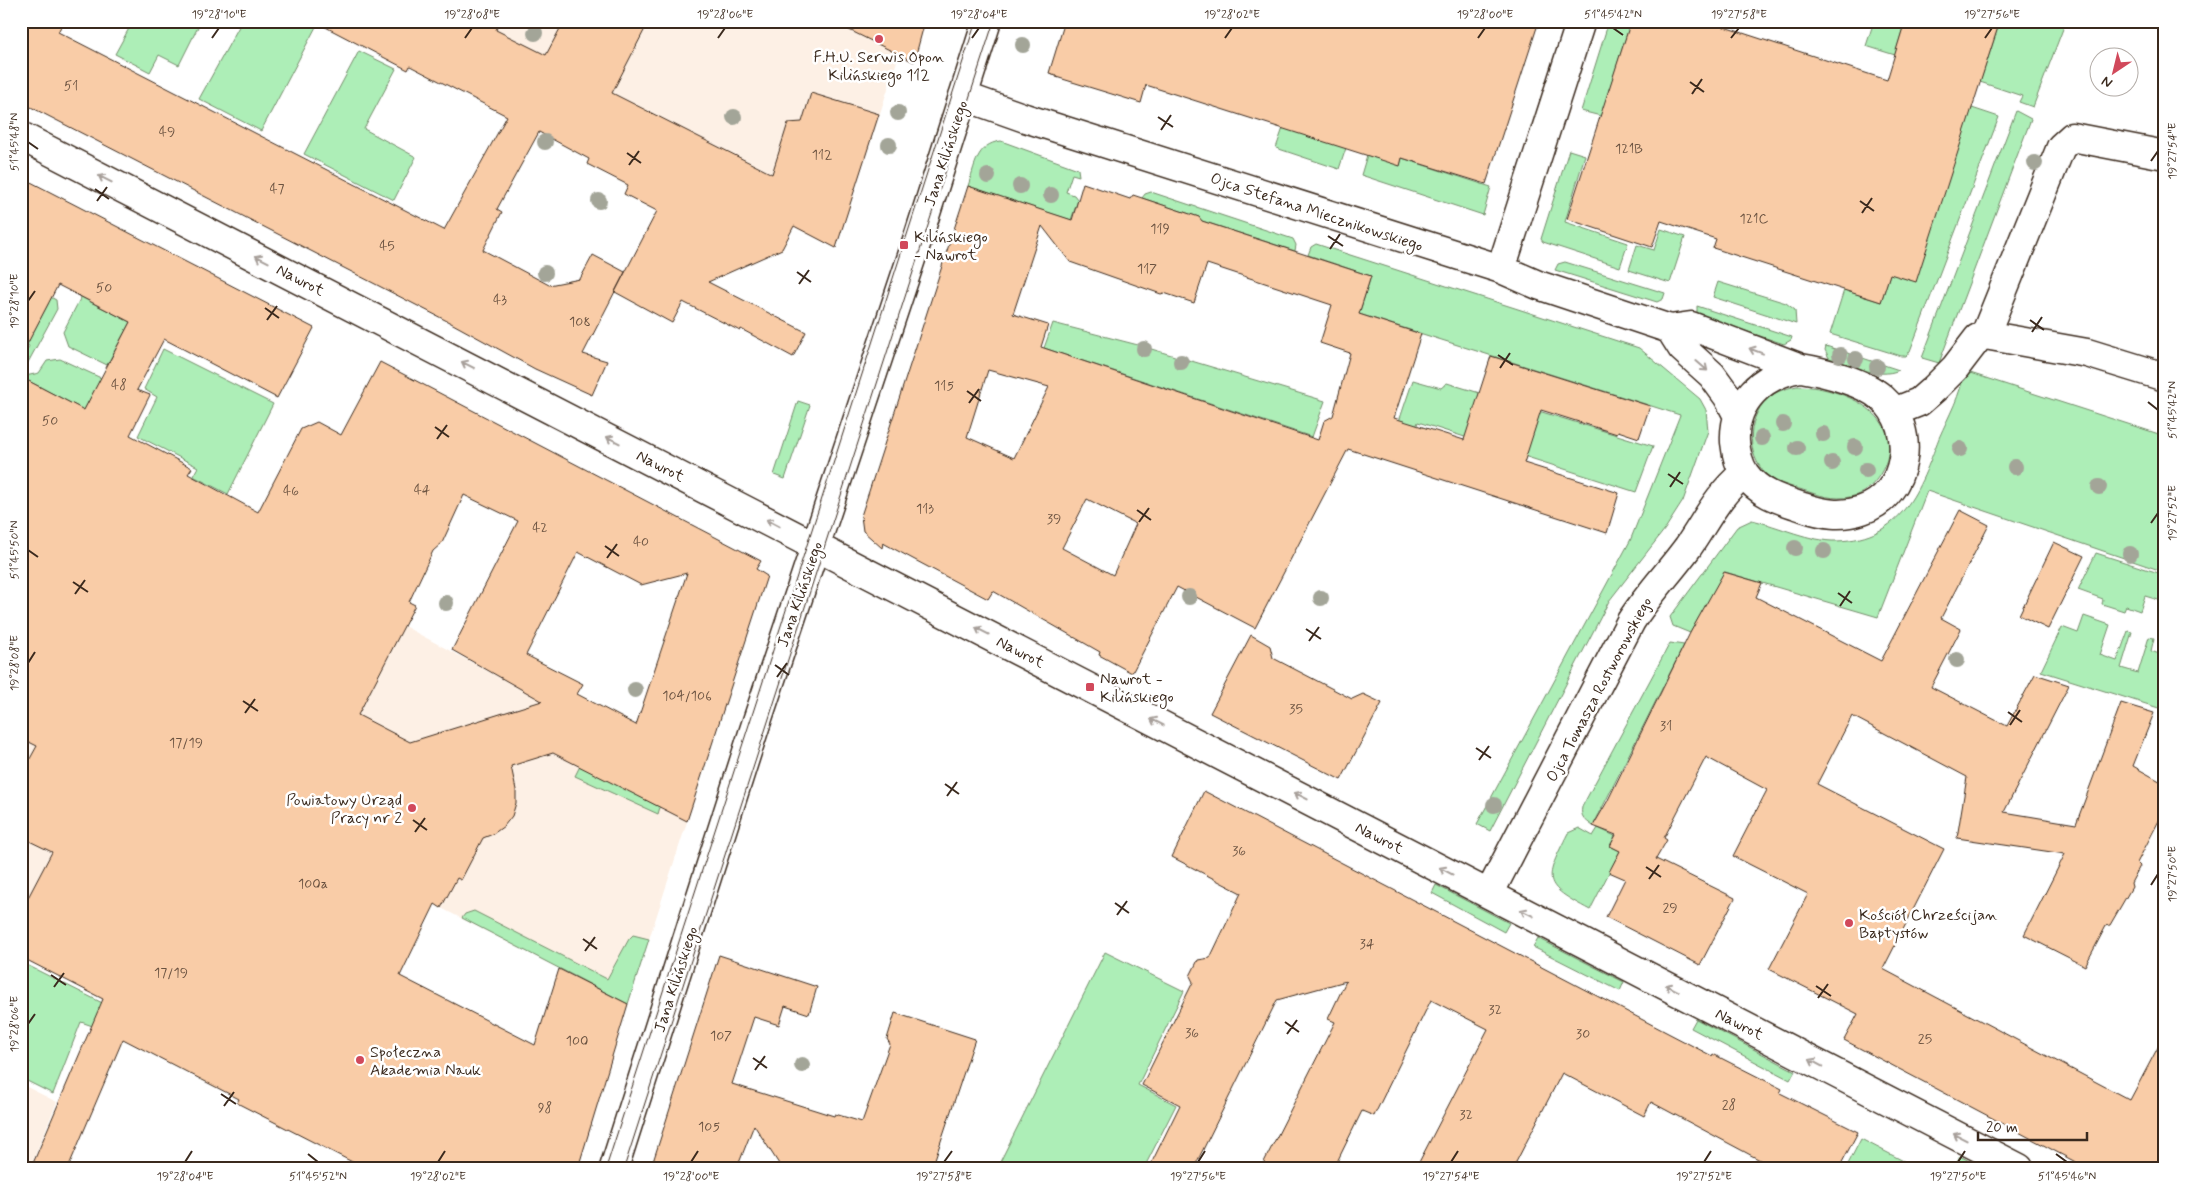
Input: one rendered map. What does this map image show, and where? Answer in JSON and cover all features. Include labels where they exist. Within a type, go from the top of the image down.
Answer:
[{"type":"street","name":"Jana Kilińskiego","points":[[614,1168],[754,730],[987,21]]},
{"type":"street","points":[[1501,269],[1581,21]]},
{"type":"street","name":"Ojca Stefana Miecznikowskiego","points":[[963,96],[1024,118],[1501,269],[1538,285],[1670,330],[1691,326],[1801,368]]},
{"type":"street","name":"Nawrot","points":[[21,136],[2019,1168]]},
{"type":"street","points":[[1894,412],[1919,402],[1955,368],[1978,338],[1985,334],[2060,146],[2072,137],[2165,155]]},
{"type":"street","points":[[1670,330],[1682,348],[1712,375],[1728,397],[1738,416]]},
{"type":"street","points":[[1985,334],[2088,354],[2165,377]]},
{"type":"street","points":[[1801,368],[1814,370],[1869,388],[1884,399],[1894,412],[1902,428],[1905,446],[1903,464],[1895,482],[1881,499],[1864,510],[1844,515],[1823,514],[1771,497],[1755,485],[1744,473],[1736,450],[1735,431],[1738,416],[1749,395],[1761,383],[1778,374],[1801,368]]},
{"type":"street","name":"Ojca Tomasza Rostworowskiego","points":[[1489,894],[1631,621],[1648,594],[1696,535],[1722,494],[1744,473]]},
{"type":"shaded area","points":[[379,21],[904,21],[923,31],[914,62],[899,55],[836,248]]},
{"type":"shaded area","points":[[21,430],[404,626],[699,785],[628,1004],[307,839],[254,942],[594,1116],[578,1168],[199,1048],[21,957]]},
{"type":"shaded area","points":[[21,1084],[57,1102],[30,1168],[21,1168]]},
{"type":"green space","points":[[133,21],[201,21],[179,65],[159,55],[150,72],[115,54]]},
{"type":"green space","points":[[242,21],[319,21],[261,131],[199,99]]},
{"type":"green space","points":[[1609,21],[1631,21],[1601,116],[1581,111]]},
{"type":"green space","points":[[1874,21],[1905,21],[1895,55],[1866,46]]},
{"type":"green space","points":[[2000,21],[2066,21],[2033,107],[2019,102],[2022,96],[1980,82]]},
{"type":"green space","points":[[359,51],[396,69],[364,129],[416,157],[394,200],[304,154]]},
{"type":"green space","points":[[1972,108],[1999,117],[1910,351],[1906,356],[1901,356],[1830,334],[1844,290],[1881,302],[1890,274]]},
{"type":"green space","points":[[2016,111],[2031,119],[1939,363],[1922,358]]},
{"type":"green space","points":[[1283,128],[1346,148],[1339,169],[1276,148]]},
{"type":"green space","points":[[1001,141],[1078,169],[1079,176],[1072,174],[1066,192],[1074,195],[1078,200],[1071,220],[968,186],[981,151],[986,146]]},
{"type":"green space","points":[[1569,150],[1585,155],[1565,222],[1628,243],[1620,267],[1543,242],[1541,239]]},
{"type":"green space","points":[[1367,155],[1400,165],[1402,158],[1491,187],[1483,215],[1361,175]]},
{"type":"green space","points":[[1151,192],[1293,239],[1296,245],[1295,251],[1199,220],[1199,217],[1142,198],[1145,194]]},
{"type":"green space","points":[[1661,229],[1685,237],[1670,283],[1629,270],[1637,245],[1654,250]]},
{"type":"green space","points":[[1316,244],[1639,348],[1700,399],[1706,410],[1708,431],[1683,501],[1665,529],[1609,601],[1490,831],[1477,824],[1630,541],[1680,415],[1359,314],[1371,276],[1308,255],[1311,247]]},
{"type":"green space","points":[[1565,262],[1665,293],[1663,299],[1657,302],[1555,270],[1558,264]]},
{"type":"green space","points":[[1718,282],[1786,303],[1795,310],[1796,324],[1713,297]]},
{"type":"green space","points":[[47,295],[56,300],[57,309],[25,368],[21,370],[21,362],[29,346],[27,344],[48,304]]},
{"type":"green space","points":[[81,297],[130,322],[107,365],[68,346],[63,332]]},
{"type":"green space","points":[[1697,306],[1792,337],[1791,340],[1784,344],[1697,315]]},
{"type":"green space","points":[[1053,323],[1138,345],[1325,401],[1312,437],[1044,348]]},
{"type":"green space","points":[[1826,346],[1899,370],[1891,373],[1882,373],[1854,367],[1829,358],[1825,350]]},
{"type":"green space","points":[[163,349],[273,404],[228,494],[193,476],[198,467],[138,436],[157,397],[144,389]]},
{"type":"green space","points":[[60,359],[101,378],[84,410],[21,377],[39,373],[47,361]]},
{"type":"green space","points":[[1964,371],[2165,436],[2165,572],[1927,491],[1878,617],[1725,572],[1690,633],[1673,626],[1670,617],[1737,527],[1752,520],[1816,539],[1837,541],[1860,538],[1878,531],[1893,521],[1905,508],[1924,476],[1957,397]]},
{"type":"green space","points":[[1413,380],[1441,388],[1447,383],[1653,446],[1636,492],[1418,422],[1403,460],[1388,454]]},
{"type":"green space","points":[[1797,386],[1813,387],[1848,397],[1864,406],[1877,417],[1886,430],[1889,446],[1885,465],[1874,483],[1862,493],[1845,498],[1821,495],[1777,481],[1767,475],[1760,466],[1752,445],[1753,423],[1757,412],[1772,395],[1784,389]]},
{"type":"green space","points":[[798,401],[810,405],[785,479],[774,475]]},
{"type":"green space","points":[[2096,553],[2165,575],[2165,602],[2145,596],[2140,611],[2126,606],[2124,611],[2102,604],[2103,599],[2078,590]]},
{"type":"green space","points":[[2084,616],[2110,625],[2100,655],[2117,661],[2128,631],[2132,632],[2121,668],[2138,673],[2149,637],[2154,638],[2151,651],[2165,656],[2165,710],[2041,671],[2062,627],[2078,633]]},
{"type":"green space","points":[[1670,643],[1684,645],[1593,826],[1584,818],[1582,807]]},
{"type":"green space","points":[[580,766],[660,807],[658,814],[575,776]]},
{"type":"green space","points":[[1579,828],[1593,836],[1598,828],[1615,836],[1610,846],[1620,851],[1590,910],[1563,894],[1555,887],[1552,880],[1551,872],[1554,862],[1568,833]]},
{"type":"green space","points":[[1436,885],[1509,923],[1504,932],[1432,893]]},
{"type":"green space","points":[[474,911],[607,979],[633,935],[649,939],[628,1004],[462,918],[465,914]]},
{"type":"green space","points":[[1538,938],[1624,982],[1620,991],[1533,947]]},
{"type":"green space","points":[[1105,952],[1184,991],[1138,1085],[1176,1105],[1144,1168],[997,1168]]},
{"type":"green space","points":[[21,962],[136,1020],[127,1038],[81,1022],[53,1094],[21,1078]]},
{"type":"green space","points":[[1696,1019],[1795,1071],[1790,1080],[1691,1028]]},
{"type":"green space","points":[[1861,1139],[1917,1168],[1846,1168]]},
{"type":"green space","points":[[1960,1156],[1982,1168],[1961,1168],[1956,1165]]},
{"type":"building","points":[[21,21],[64,21],[58,32],[444,230],[507,116],[410,66],[408,70],[314,21],[500,21],[496,30],[546,55],[564,21],[649,21],[612,93],[772,174],[788,123],[802,122],[811,93],[879,114],[836,248],[794,226],[782,249],[708,282],[806,332],[793,357],[741,329],[740,331],[683,302],[672,323],[615,292],[657,211],[624,194],[628,185],[587,164],[589,159],[539,132],[497,209],[502,212],[483,250],[549,285],[580,279],[593,255],[625,272],[583,354],[607,361],[592,395],[535,369],[451,323],[21,102]]},
{"type":"building","points":[[831,21],[925,21],[914,62]]},
{"type":"building","points":[[1065,21],[1539,21],[1486,184],[1402,158],[1400,166],[1146,85],[1141,103],[1056,77],[1056,75],[1049,73]]},
{"type":"building","points":[[1631,21],[1706,21],[1887,80],[1905,21],[2000,21],[1916,282],[1890,274],[1881,302],[1713,248],[1716,239],[1661,221],[1652,247],[1567,219]]},
{"type":"building","points":[[21,177],[314,328],[277,398],[164,339],[137,390],[150,395],[130,435],[192,468],[188,474],[258,512],[301,429],[317,422],[341,435],[380,362],[761,561],[756,569],[767,576],[687,821],[553,753],[511,766],[516,790],[516,803],[512,816],[504,826],[483,838],[461,880],[457,878],[441,908],[435,904],[400,976],[535,1045],[559,969],[628,1004],[578,1168],[364,1168],[237,1103],[239,1099],[123,1039],[68,1168],[31,1168],[103,999],[21,957],[21,911],[52,852],[21,837],[21,775],[37,746],[21,738],[21,377],[84,410],[130,322],[58,285],[21,356]],"holes":[[[464,495],[518,521],[452,650],[542,701],[410,742],[358,715],[415,605],[409,602],[433,551],[442,543]],[[578,552],[641,585],[687,573],[636,725],[577,694],[583,684],[526,655]]]},
{"type":"building","points":[[1083,183],[1130,199],[1133,195],[1199,217],[1202,221],[1371,276],[1359,314],[1421,334],[1394,418],[1464,440],[1491,356],[1650,406],[1639,438],[1618,431],[1617,434],[1541,410],[1524,463],[1619,493],[1607,533],[1348,449],[1255,628],[1177,587],[1132,673],[1099,655],[1100,652],[993,591],[988,599],[883,543],[882,548],[863,531],[861,516],[968,186],[1072,220]],"holes":[[[1042,226],[1070,262],[1161,294],[1164,293],[1194,303],[1207,264],[1332,305],[1320,343],[1350,353],[1333,416],[1324,421],[1318,440],[1041,347],[1048,325],[1013,314]],[[988,370],[1049,387],[1014,458],[967,437]],[[1087,499],[1136,524],[1113,575],[1062,548]]]},
{"type":"building","points":[[1960,510],[1989,525],[1941,618],[1961,629],[1931,687],[2007,726],[2035,674],[2069,685],[2004,812],[2076,824],[2121,703],[2154,713],[2133,766],[2165,784],[2165,809],[2137,863],[2140,866],[2131,883],[2132,887],[2110,925],[2106,926],[2085,966],[2024,935],[2065,854],[1957,838],[1967,777],[1852,716],[1817,784],[1944,849],[1883,969],[2130,1100],[2165,1034],[2165,1168],[2087,1168],[1844,1040],[1858,1014],[1769,969],[1808,894],[1733,856],[1767,790],[1706,757],[1664,838],[1667,840],[1656,859],[1735,898],[1700,965],[1606,917],[1625,879],[1609,872],[1620,851],[1610,846],[1616,835],[1593,826],[1607,802],[1690,633],[1724,572],[1762,583],[1756,597],[1881,661]]},
{"type":"building","points":[[2054,542],[2084,556],[2048,629],[2019,615]]},
{"type":"building","points":[[1251,635],[1270,646],[1273,658],[1352,699],[1363,694],[1382,703],[1341,780],[1210,713]]},
{"type":"building","points":[[1204,791],[1712,1056],[1713,1054],[1782,1089],[1780,1093],[1858,1132],[1839,1168],[1775,1168],[1651,1102],[1644,1116],[1562,1073],[1513,1168],[1416,1168],[1488,1029],[1431,1000],[1374,1116],[1362,1111],[1334,1168],[1261,1168],[1335,1022],[1328,1019],[1346,981],[1277,1000],[1194,1168],[1149,1168],[1180,1105],[1142,1085],[1193,982],[1190,976],[1198,960],[1210,958],[1241,893],[1172,857]]},
{"type":"building","points":[[719,955],[817,987],[809,1014],[785,1006],[779,1025],[754,1017],[732,1084],[834,1116],[835,1114],[862,1122],[890,1044],[887,1039],[895,1013],[975,1039],[932,1168],[793,1168],[779,1164],[754,1125],[737,1168],[651,1168]]},
{"type":"tram line","points":[[606,1168],[976,21]]},
{"type":"tram line","points":[[624,1168],[994,21]]},
{"type":"place","name":"F.H.U. Serwis Opon Kilińskiego 112","points":[[879,39]]},
{"type":"place","name":"Kilińskiego - Nawrot","points":[[904,245]]},
{"type":"place","name":"Nawrot - Kilińskiego","points":[[1090,687]]},
{"type":"place","name":"Powiatowy Urząd Pracy nr 2","points":[[412,808]]},
{"type":"place","name":"Kościół Chrześcijan Baptystów","points":[[1849,923]]},
{"type":"place","name":"Społeczna Akademia Nauk","points":[[360,1060]]}]
